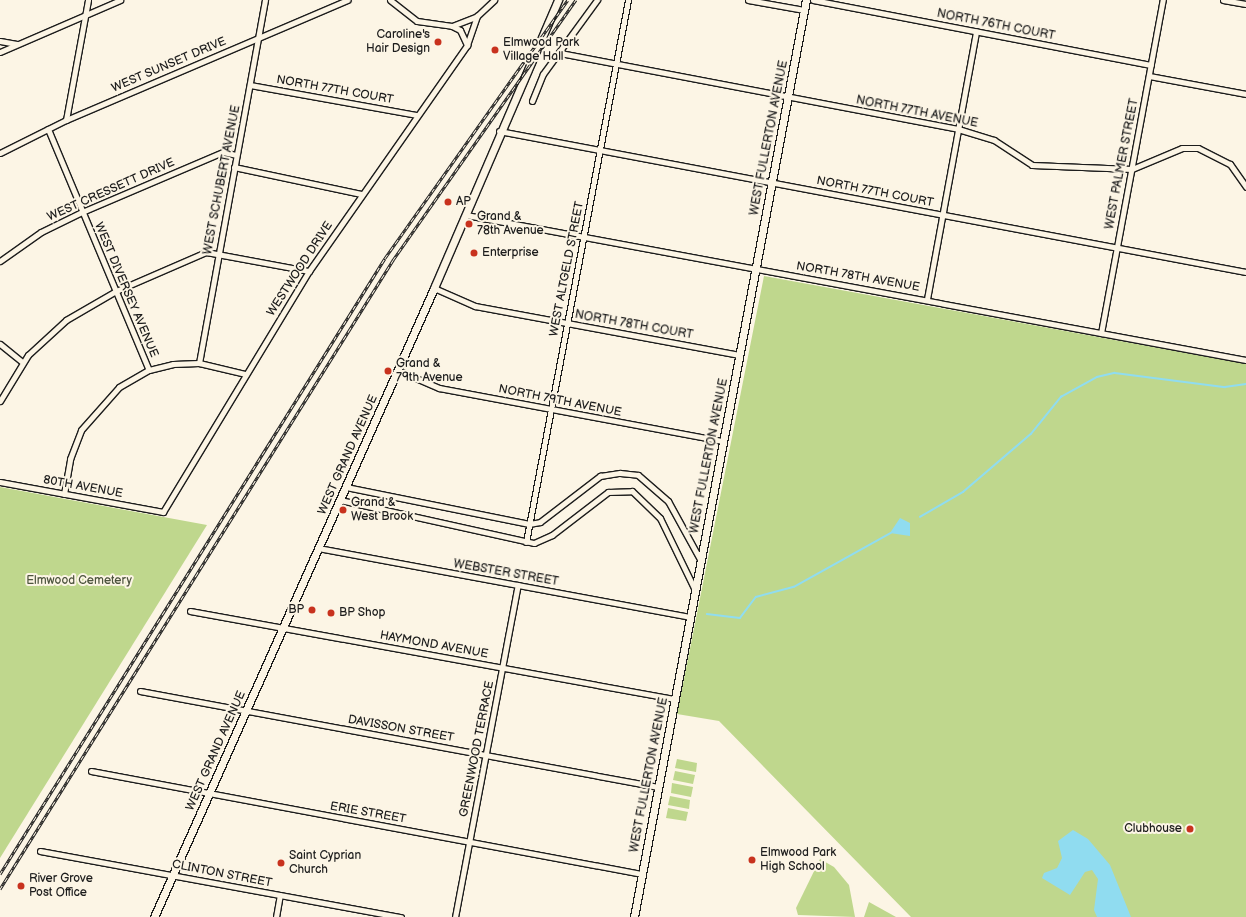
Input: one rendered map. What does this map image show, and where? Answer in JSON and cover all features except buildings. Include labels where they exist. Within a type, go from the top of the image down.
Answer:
[{"type":"main road","name":"WEST GRAND AVENUE","points":[[154,917],[434,288],[466,215],[499,131],[556,0]]},
{"type":"main road","name":"WEST FULLERTON AVENUE","points":[[634,917],[806,0]]},
{"type":"street","points":[[66,120],[88,0]]},
{"type":"street","points":[[0,52],[120,0]]},
{"type":"street","name":"WEST SCHUBERT AVENUE","points":[[199,363],[265,0]]},
{"type":"street","name":"WEST SUNSET DRIVE","points":[[0,153],[66,120],[347,0]]},
{"type":"street","points":[[390,0],[417,21],[452,26],[460,30],[466,45]]},
{"type":"street","points":[[452,26],[477,16],[494,0]]},
{"type":"street","points":[[532,101],[543,74],[560,54],[596,0]]},
{"type":"street","name":"WEST ALTGELD STREET","points":[[526,542],[628,0]]},
{"type":"street","points":[[748,0],[804,10]]},
{"type":"street","name":"NORTH 76TH COURT","points":[[813,0],[1151,65]]},
{"type":"street","name":"WEST PALMER STREET","points":[[1101,333],[1163,0]]},
{"type":"street","points":[[1223,0],[1246,4]]},
{"type":"street","name":"WESTWOOD DRIVE","points":[[163,512],[245,374],[309,271],[361,194],[466,45],[477,16]]},
{"type":"street","points":[[927,300],[976,31]]},
{"type":"street","points":[[0,41],[16,44]]},
{"type":"street","name":"NORTH 77TH AVENUE","points":[[560,54],[958,128],[994,140],[1032,165],[1132,169],[1182,148],[1198,148],[1230,164],[1246,186]]},
{"type":"street","points":[[1149,76],[1246,94]]},
{"type":"street","name":"NORTH 77TH COURT","points":[[250,84],[417,115]]},
{"type":"street","name":"WEST DIVERSEY AVENUE","points":[[48,129],[149,370]]},
{"type":"street","name":"NORTH 77TH COURT","points":[[499,131],[1246,272]]},
{"type":"street","name":"WEST CRESSETT DRIVE","points":[[0,261],[41,232],[82,212],[223,152],[236,155]]},
{"type":"street","points":[[234,167],[361,194]]},
{"type":"street","name":"NORTH 78TH AVENUE","points":[[466,215],[1246,360]]},
{"type":"street","points":[[0,401],[22,362],[66,320],[116,292],[206,252],[309,271]]},
{"type":"street","name":"NORTH 78TH COURT","points":[[434,288],[475,306],[739,355]]},
{"type":"street","points":[[0,344],[22,362]]},
{"type":"street","points":[[64,494],[73,449],[88,418],[119,386],[149,370],[199,363],[245,374]]},
{"type":"street","name":"NORTH 79TH AVENUE","points":[[397,370],[439,388],[723,441]]},
{"type":"street","points":[[346,487],[530,524],[540,522],[600,476],[620,473],[638,475],[668,501],[700,561]]},
{"type":"street","name":"80TH AVENUE","points":[[0,482],[163,512]]},
{"type":"street","points":[[340,500],[526,542],[541,541],[552,535],[608,492],[632,491],[660,518],[695,590]]},
{"type":"street","name":"WEBSTER STREET","points":[[318,548],[690,617]]},
{"type":"street","name":"GREENWOOD TERRACE","points":[[455,917],[518,585]]},
{"type":"street","name":"HAYMOND AVENUE","points":[[190,611],[675,699]]},
{"type":"street","name":"DAVISSON STREET","points":[[140,691],[658,788]]},
{"type":"street","name":"ERIE STREET","points":[[91,771],[642,874]]},
{"type":"street","name":"CLINTON STREET","points":[[40,851],[401,917]]},
{"type":"street","points":[[276,917],[280,895]]},
{"type":"green space","points":[[764,276],[1246,364],[1246,917],[911,917],[719,721],[677,714]]},
{"type":"green space","name":"Elmwood Cemetery","points":[[0,487],[207,525],[0,858]]},
{"type":"green space","points":[[677,759],[697,763],[696,772],[675,768]]},
{"type":"green space","points":[[675,771],[695,775],[693,784],[673,780]]},
{"type":"green space","points":[[672,783],[693,787],[691,797],[671,793]]},
{"type":"green space","points":[[670,796],[690,800],[689,809],[668,805]]},
{"type":"green space","points":[[668,808],[688,812],[686,821],[666,818]]},
{"type":"green space","points":[[820,859],[834,867],[849,885],[855,917],[798,915],[796,908]]},
{"type":"green space","points":[[869,902],[896,917],[864,917]]},
{"type":"water","points":[[900,518],[910,523],[910,536],[890,533]]},
{"type":"water","points":[[1073,830],[1088,839],[1110,865],[1131,917],[1097,917],[1094,910],[1098,879],[1092,870],[1085,872],[1070,895],[1042,878],[1044,873],[1057,868],[1062,858],[1058,841]]},
{"type":"waterway","points":[[920,517],[963,492],[1031,434],[1061,397],[1097,377],[1115,373],[1225,387],[1246,384]]},
{"type":"waterway","points":[[707,614],[740,618],[756,597],[794,587],[891,533]]},
{"type":"railway","points":[[0,874],[385,258],[568,0]]},
{"type":"railway","points":[[0,889],[393,260],[576,0]]},
{"type":"place","name":"Caroline's Hair Design","points":[[438,42]]},
{"type":"place","name":"Elmwood Park Village Hall","points":[[495,50]]},
{"type":"place","name":"AP","points":[[448,202]]},
{"type":"place","name":"Grand & 78th Avenue","points":[[469,224]]},
{"type":"place","name":"Enterprise","points":[[474,253]]},
{"type":"place","name":"Grand & 79th Avenue","points":[[388,371]]},
{"type":"place","name":"Grand & West Brook","points":[[343,510]]},
{"type":"place","name":"BP","points":[[312,610]]},
{"type":"place","name":"BP Shop","points":[[331,613]]},
{"type":"place","name":"Clubhouse","points":[[1190,829]]},
{"type":"place","name":"Elmwood Park High School","points":[[752,860]]},
{"type":"place","name":"Saint Cyprian Church","points":[[281,863]]},
{"type":"place","name":"River Grove Post Office","points":[[21,886]]}]
